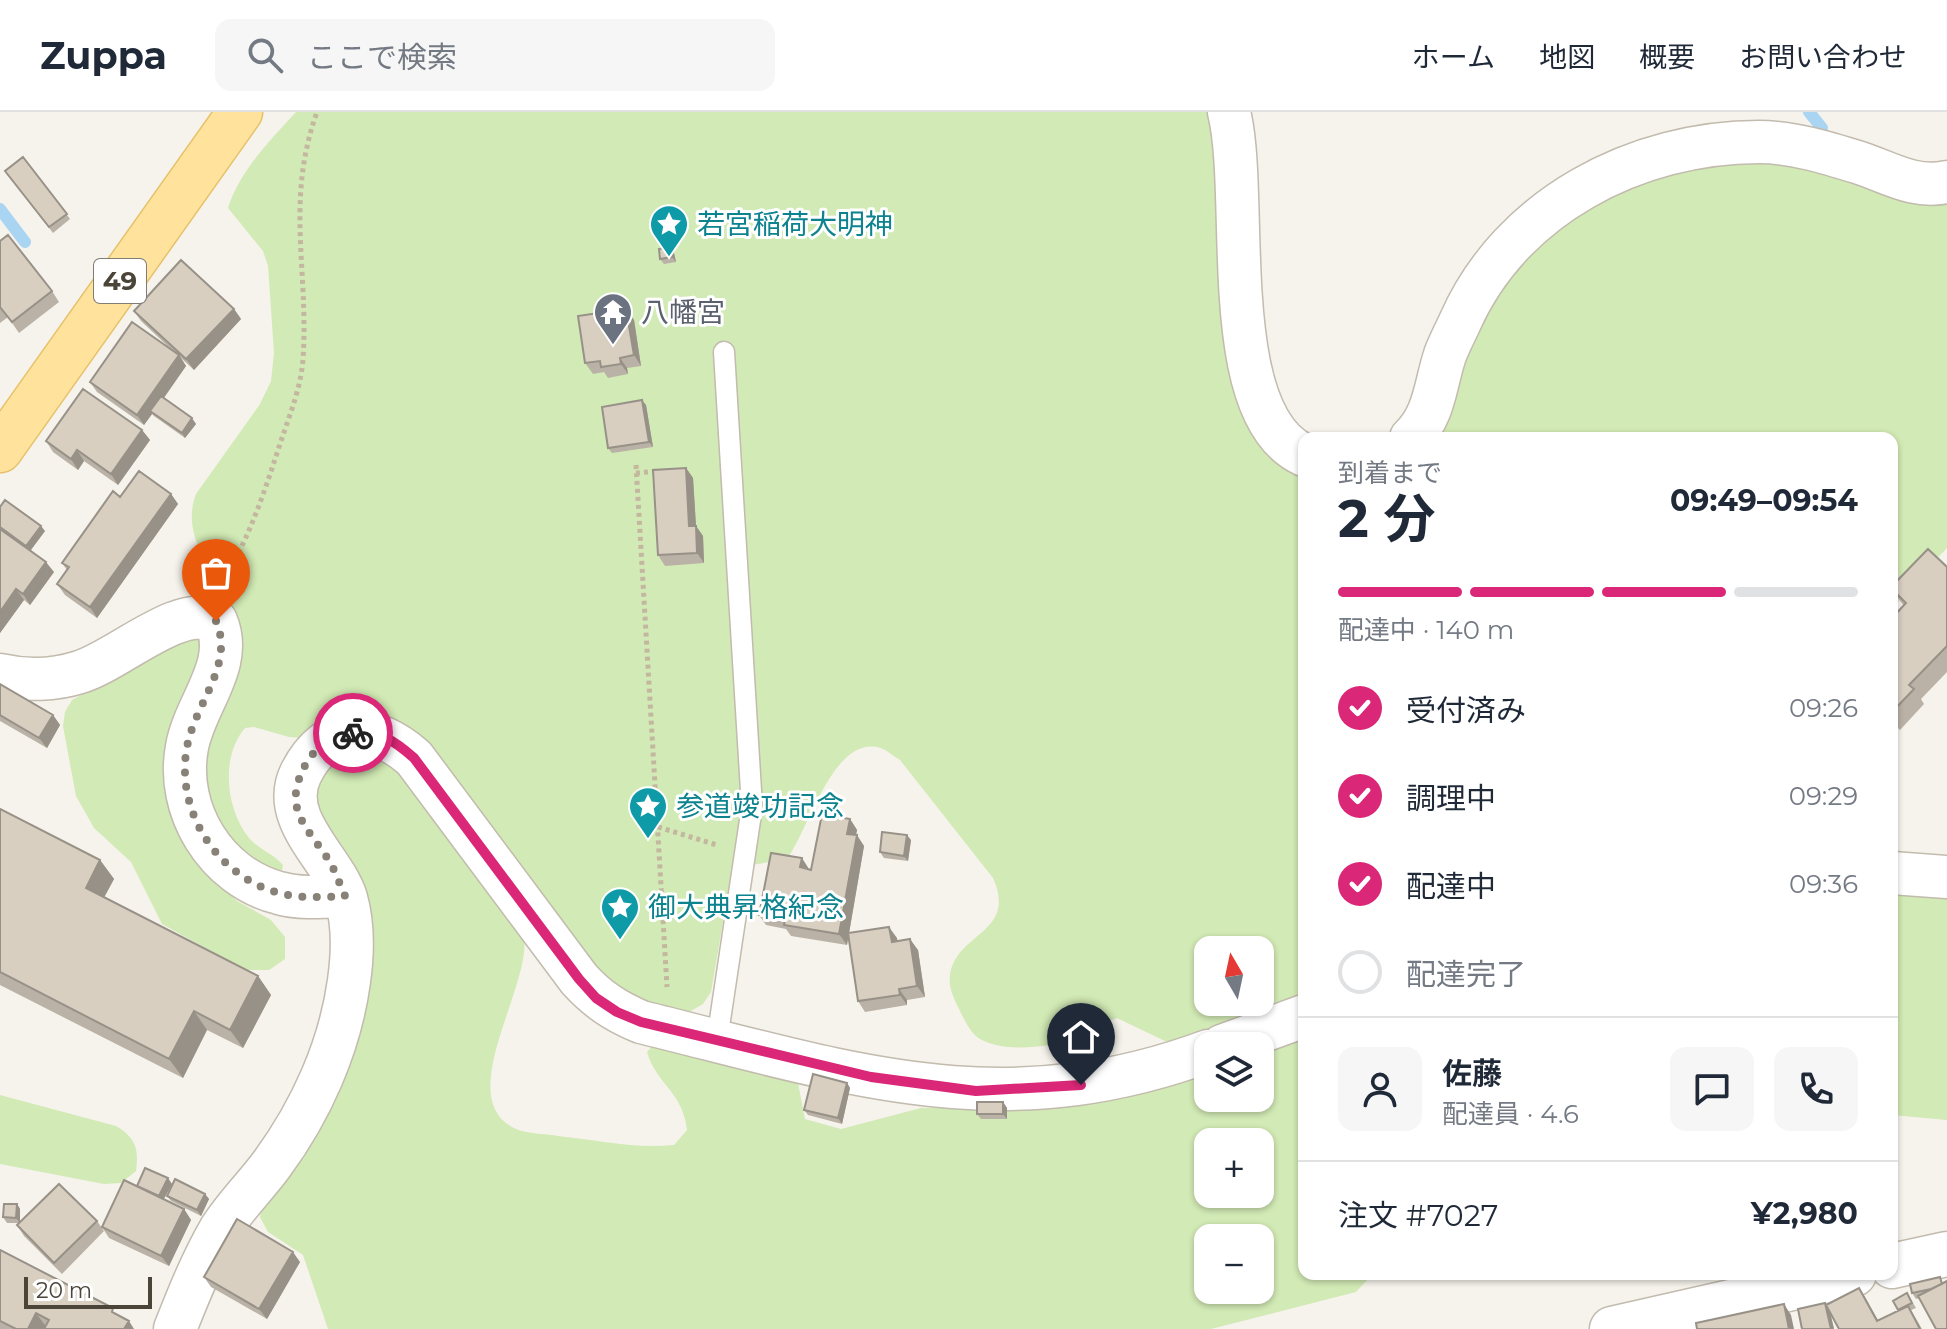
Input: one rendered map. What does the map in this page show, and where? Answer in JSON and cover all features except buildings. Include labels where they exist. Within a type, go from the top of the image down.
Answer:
[{"type":"main road","name":"49","points":[[0,450],[240,112]]},
{"type":"street","points":[[1229,112],[1239,170],[1240,296],[1255,389],[1263,414],[1278,436],[1298,451]]},
{"type":"street","points":[[1415,432],[1433,405],[1445,355],[1466,309],[1494,266],[1528,228],[1569,196],[1613,171],[1661,153],[1711,144],[1763,142],[1814,149],[1908,182],[1933,185],[1947,182]]},
{"type":"street","points":[[0,675],[47,679],[80,672],[111,660],[173,623],[203,615],[216,621],[224,649],[187,748],[185,779],[191,810],[204,838],[224,862],[249,881],[294,895],[345,896]]},
{"type":"street","points":[[175,1329],[221,1228],[272,1163],[322,1078],[339,1030],[349,983],[354,933],[345,896],[329,862],[306,833],[296,805],[299,777],[313,752],[337,736],[365,731],[392,739],[414,758],[596,998],[617,1012],[641,1022],[871,1077],[976,1091],[1081,1085],[1154,1069],[1194,1056]]},
{"type":"street","points":[[1898,873],[1947,877]]},
{"type":"street","points":[[1260,1032],[1298,1018]]},
{"type":"street","points":[[1898,1265],[1947,1254]]},
{"type":"street","points":[[1621,1328],[1828,1280]]},
{"type":"lane","points":[[717,1040],[752,807],[724,352]]},
{"type":"path","points":[[203,615],[248,538],[297,394],[304,331],[299,181],[305,145],[317,112]]},
{"type":"path","points":[[636,465],[665,952]]},
{"type":"path","points":[[636,473],[731,467]]},
{"type":"path","points":[[657,827],[745,853]]},
{"type":"green space","points":[[296,112],[1209,112],[1236,393],[1246,420],[1260,443],[1279,462],[1298,473],[1298,1001],[1274,1010],[1274,936],[1194,936],[1194,1016],[1257,1016],[1214,1032],[1194,1032],[1194,1039],[1189,1041],[1169,1043],[1117,1018],[1080,1039],[1052,1045],[1003,1046],[978,1038],[956,1003],[950,976],[954,961],[962,950],[983,932],[998,911],[999,896],[993,878],[900,760],[877,747],[861,748],[847,757],[835,771],[787,859],[746,866],[731,875],[711,992],[703,1004],[689,1012],[673,1013],[606,985],[426,747],[289,737],[254,727],[245,728],[237,740],[229,768],[231,799],[249,838],[279,861],[283,865],[282,870],[260,865],[247,856],[219,822],[207,786],[213,731],[239,664],[241,634],[228,599],[199,549],[193,532],[192,513],[196,494],[260,404],[271,381],[274,353],[268,266],[263,251],[228,208],[247,169]]},
{"type":"green space","points":[[1762,162],[1812,169],[1896,199],[1930,204],[1947,202],[1947,548],[1898,602],[1898,432],[1440,432],[1482,318],[1505,281],[1533,249],[1565,223],[1600,201],[1638,184],[1678,172]]},
{"type":"green space","points":[[199,635],[204,648],[178,711],[211,876],[237,901],[271,920],[285,937],[285,959],[269,970],[245,970],[162,924],[131,862],[94,828],[76,796],[63,726],[65,712],[72,700],[181,640]]},
{"type":"green space","points":[[343,751],[385,753],[524,937],[523,959],[491,1073],[491,1098],[501,1118],[522,1131],[631,1145],[674,1145],[687,1130],[685,1117],[651,1063],[647,1052],[654,1044],[797,1078],[805,1119],[841,1129],[921,1108],[1029,1106],[1194,1071],[1194,1112],[1274,1112],[1274,1044],[1298,1035],[1298,1280],[1367,1280],[1356,1292],[1211,1329],[328,1329],[303,1255],[268,1232],[260,1217],[262,1201],[354,1035],[314,782]]},
{"type":"green space","points":[[1898,890],[1947,893],[1947,1120],[1898,1116]]},
{"type":"green space","points":[[0,1095],[116,1126],[135,1145],[136,1171],[121,1183],[104,1184],[0,1164]]},
{"type":"waterway","points":[[1809,112],[1822,128]]},
{"type":"waterway","points":[[0,209],[25,242]]},
{"type":"way so far","points":[[216,621],[224,649],[196,717],[187,748],[185,779],[191,810],[204,838],[224,862],[249,881],[278,893],[309,898],[345,896],[329,862],[306,833],[296,805],[299,777],[313,752],[337,736],[353,733]]},
{"type":"place","name":"若宮稲荷大明神","points":[[669,258]]},
{"type":"place","name":"八幡宮","points":[[613,346]]},
{"type":"place","name":"参道竣功記念","points":[[648,840]]},
{"type":"place","name":"御大典昇格紀念","points":[[620,941]]},
{"type":"route","points":[[353,733],[365,731],[392,739],[414,758],[579,979],[596,998],[617,1012],[669,1029],[871,1077],[923,1086],[976,1091],[1028,1091],[1081,1085]]}]
